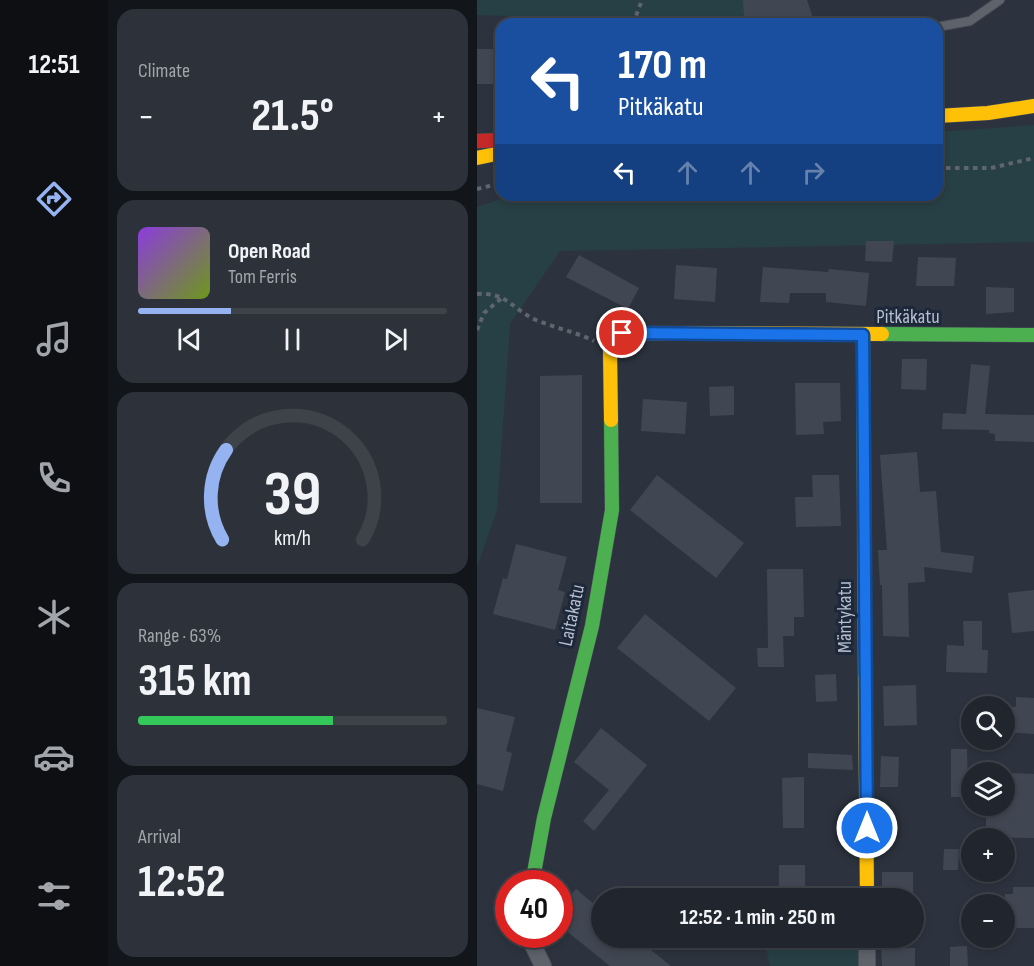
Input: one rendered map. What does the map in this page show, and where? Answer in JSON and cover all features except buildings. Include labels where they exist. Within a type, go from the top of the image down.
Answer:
[{"type":"street","points":[[943,116],[988,113],[1034,106]]},
{"type":"street","points":[[477,141],[495,141]]},
{"type":"street","points":[[477,158],[495,154]]},
{"type":"street","name":"Pitkäkatu","points":[[610,351],[622,333],[1034,335]]},
{"type":"street","name":"Mäntykatu","points":[[863,335],[867,888]]},
{"type":"street","name":"Laitakatu","points":[[535,870],[544,818],[592,626],[612,510],[610,351]]},
{"type":"street","points":[[534,948],[543,966]]},
{"type":"street","points":[[867,948],[867,966]]},
{"type":"lane","points":[[943,26],[970,21],[1000,0]]},
{"type":"path","points":[[635,18],[642,0]]},
{"type":"path","points":[[943,168],[991,168],[1034,158]]},
{"type":"path","points":[[477,189],[495,184]]},
{"type":"path","points":[[477,294],[486,293],[503,297],[534,319],[590,339],[610,351]]},
{"type":"path","points":[[477,330],[484,313],[503,297]]},
{"type":"green space","points":[[477,0],[743,0],[743,18],[580,18],[477,15]]},
{"type":"green space","points":[[1034,125],[1034,242],[560,251],[510,324],[497,510],[477,567],[477,207],[495,201],[943,201],[943,132]]},
{"type":"green space","points":[[766,948],[876,948],[876,966],[770,966]]},
{"type":"traffic: fast","points":[[882,334],[1034,335]]},
{"type":"traffic: fast","points":[[863,335],[865,678]]},
{"type":"traffic: fast","points":[[535,870],[544,818],[592,626],[612,510],[611,420]]},
{"type":"traffic: slow","points":[[943,116],[988,113],[1034,106]]},
{"type":"traffic: slow","points":[[477,158],[495,154]]},
{"type":"traffic: slow","points":[[611,420],[610,351],[622,333],[882,334]]},
{"type":"traffic: slow","points":[[865,678],[867,888]]},
{"type":"traffic: jam","points":[[477,141],[495,140]]},
{"type":"route","points":[[622,333],[863,335],[867,828]]}]
